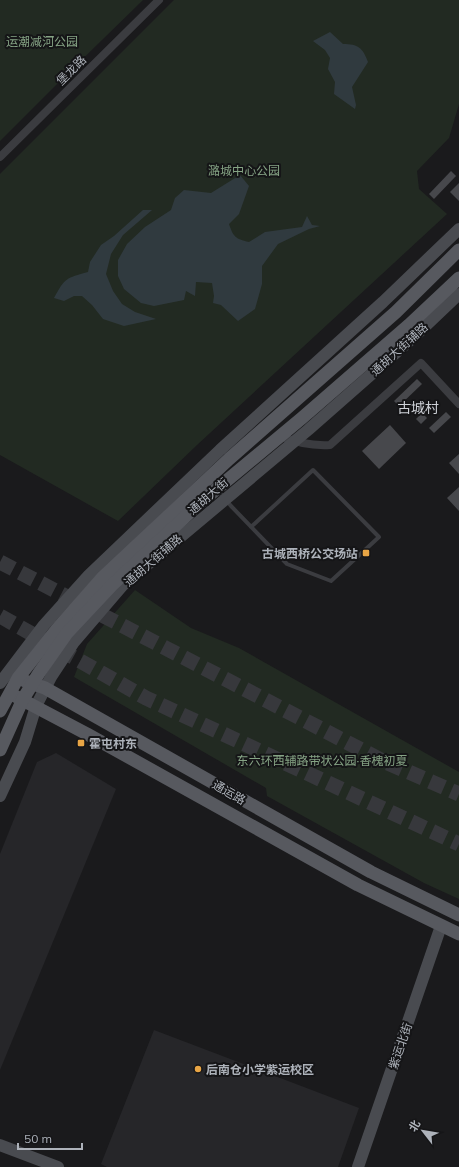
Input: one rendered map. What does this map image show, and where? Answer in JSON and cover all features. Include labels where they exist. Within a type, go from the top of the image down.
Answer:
[{"type":"main road","name":"通胡大街","points":[[0,711],[5,692],[6,676],[57,629],[102,578],[208,479],[396,312],[459,250]]},
{"type":"main road","name":"通胡大街","points":[[0,750],[23,699],[32,683],[67,633],[208,479],[280,436],[409,325],[459,278]]},
{"type":"main road","name":"通运路","points":[[6,676],[45,688],[371,872],[459,915]]},
{"type":"main road","name":"通运路","points":[[5,692],[36,706],[358,885],[459,934]]},
{"type":"street","name":"堡龙路","points":[[0,157],[158,0]]},
{"type":"street","points":[[208,479],[224,445],[384,302],[459,229]]},
{"type":"street","name":"通胡大街辅路","points":[[0,796],[25,742],[36,706],[45,688],[74,642],[122,586],[294,442],[416,335],[459,294]]},
{"type":"street","points":[[280,436],[294,442],[314,446],[330,445],[421,363],[459,404]]},
{"type":"street","name":"紫运北街","points":[[358,1167],[441,926]]},
{"type":"street","points":[[0,1145],[58,1167]]},
{"type":"lane","points":[[208,479],[251,527],[287,564],[331,581],[379,536],[313,470],[251,527]]},
{"type":"shaded area","points":[[330,32],[343,44],[353,45],[362,50],[368,62],[352,87],[356,105],[355,109],[334,94],[335,82],[328,69],[330,58],[325,50],[313,41]]},
{"type":"shaded area","points":[[240,175],[249,186],[239,214],[229,224],[233,234],[241,240],[249,242],[265,232],[302,227],[307,216],[312,225],[320,226],[309,229],[278,244],[262,266],[262,284],[255,309],[238,321],[221,305],[213,303],[214,296],[212,283],[196,282],[195,296],[186,291],[184,300],[154,306],[141,303],[124,289],[118,276],[118,260],[127,244],[145,227],[171,210],[175,198],[184,190],[211,193]]},
{"type":"shaded area","points":[[143,210],[152,210],[123,235],[111,254],[106,274],[113,291],[122,304],[135,312],[156,319],[124,326],[103,319],[92,305],[82,296],[74,296],[64,301],[54,298],[61,286],[67,280],[88,272],[90,262],[101,245],[114,236]]},
{"type":"shaded area","points":[[56,753],[116,789],[0,1070],[0,854],[37,762]]},
{"type":"shaded area","name":"后南仓小学紫运校区","points":[[154,1030],[359,1108],[338,1167],[107,1167],[101,1164]]},
{"type":"green space","name":"运潮减河公园","points":[[0,0],[143,0],[0,141]]},
{"type":"green space","name":"潞城中心公园","points":[[174,0],[459,0],[459,104],[449,138],[417,171],[419,189],[447,214],[197,445],[118,521],[0,455],[0,174]]},
{"type":"green space","name":"东六环西辅路带状公园·香槐初夏","points":[[135,590],[191,628],[239,648],[459,772],[459,899],[424,883],[267,796],[266,788],[74,677],[87,644]]},
{"type":"building","points":[[451,171],[456,176],[434,199],[429,194]]},
{"type":"building","points":[[459,183],[459,201],[450,192]]},
{"type":"building","points":[[417,379],[422,384],[399,406],[394,401]]},
{"type":"building","points":[[446,412],[451,417],[434,433],[429,428]]},
{"type":"building","points":[[422,413],[427,418],[421,424],[416,419]]},
{"type":"building","points":[[390,425],[406,443],[379,469],[362,451]]},
{"type":"building","points":[[459,454],[459,474],[449,463]]},
{"type":"building","points":[[459,487],[459,511],[447,498]]},
{"type":"tunnel","points":[[0,562],[381,760],[459,794]]},
{"type":"tunnel","points":[[0,616],[146,698],[459,844]]},
{"type":"place","name":"古城西桥公交场站","points":[[366,553]]},
{"type":"place","name":"霍屯村东","points":[[81,743]]},
{"type":"place","name":"后南仓小学紫运校区","points":[[198,1069]]},
{"type":"district","name":"古城村","points":[[418,408]]}]
